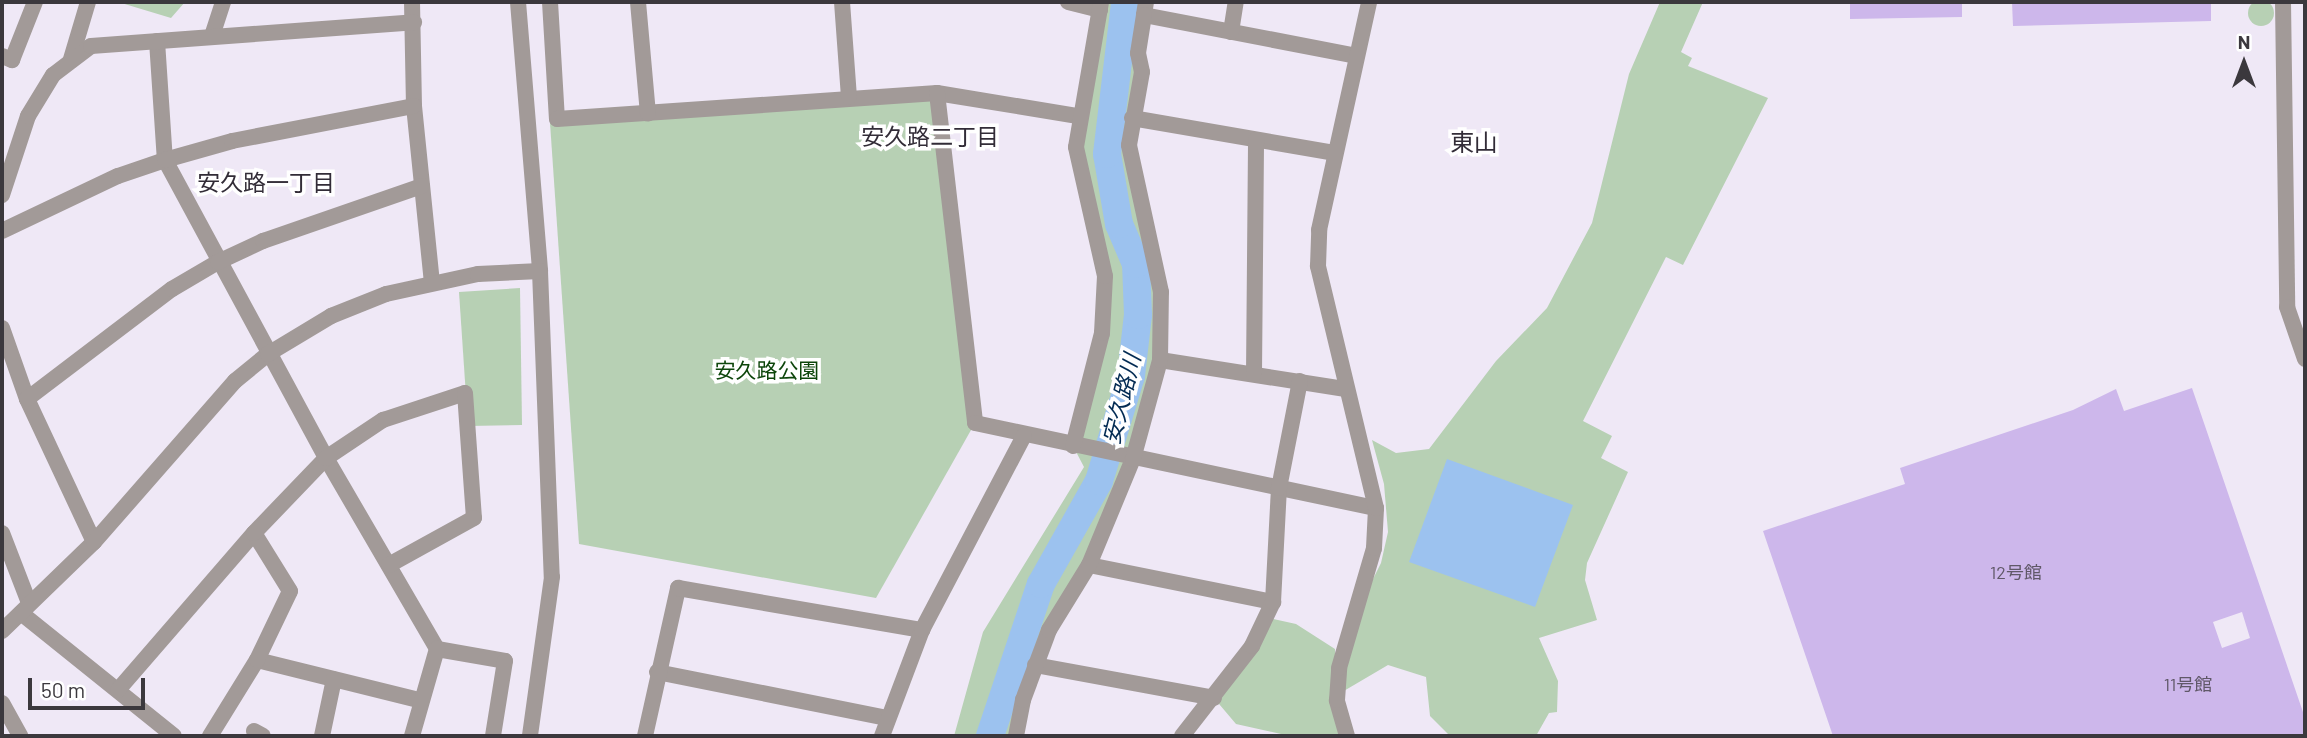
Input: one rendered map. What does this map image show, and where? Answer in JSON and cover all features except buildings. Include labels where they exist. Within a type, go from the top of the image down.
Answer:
[{"type":"street","points":[[2,56],[12,60],[35,2]]},
{"type":"street","points":[[71,59],[88,2]]},
{"type":"street","points":[[212,36],[223,2]]},
{"type":"street","points":[[412,2],[414,106],[432,282]]},
{"type":"street","points":[[518,2],[540,271],[552,577],[530,736]]},
{"type":"street","points":[[550,2],[557,120],[849,97],[937,93],[1078,116]]},
{"type":"street","points":[[638,2],[648,114]]},
{"type":"street","points":[[842,2],[849,97]]},
{"type":"street","points":[[1068,2],[1101,6],[1078,116],[1080,180],[1104,276],[1102,333],[1073,446]]},
{"type":"street","points":[[1231,32],[1236,2]]},
{"type":"street","points":[[1347,736],[1337,700],[1339,668],[1374,548],[1376,508],[1318,266],[1334,153],[1369,2]]},
{"type":"street","points":[[2283,2],[2287,307],[2305,359]]},
{"type":"street","points":[[1016,736],[1035,665],[1049,630],[1089,565],[1133,459],[1160,360],[1161,292],[1133,173],[1132,118],[1142,72],[1138,53],[1145,8],[1231,32],[1356,55]]},
{"type":"street","points":[[2,195],[28,116],[71,59],[91,46],[414,22]]},
{"type":"street","points":[[157,41],[165,160],[268,354],[436,649],[419,700],[412,736]]},
{"type":"street","points":[[937,93],[975,423],[1090,451],[1376,508]]},
{"type":"street","points":[[2,231],[165,160],[232,141],[414,106]]},
{"type":"street","points":[[1132,118],[1334,153]]},
{"type":"street","points":[[1254,374],[1256,140]]},
{"type":"street","points":[[27,399],[172,289],[218,262],[263,241],[422,186]]},
{"type":"street","points":[[2,631],[94,542],[235,381],[268,354],[331,316],[432,282],[540,271]]},
{"type":"street","points":[[2,328],[27,399],[94,542]]},
{"type":"street","points":[[1160,360],[1346,389]]},
{"type":"street","points":[[1182,736],[1252,646],[1273,601],[1279,488],[1300,382]]},
{"type":"street","points":[[118,691],[254,533],[326,458],[383,420],[465,393],[474,518],[389,565]]},
{"type":"street","points":[[882,736],[922,630],[1024,436]]},
{"type":"street","points":[[2,533],[25,608],[118,691],[174,736]]},
{"type":"street","points":[[210,736],[257,660],[290,591],[254,533]]},
{"type":"street","points":[[1089,565],[1273,601]]},
{"type":"street","points":[[645,736],[657,672],[678,588],[922,630]]},
{"type":"street","points":[[436,649],[505,661],[493,736]]},
{"type":"street","points":[[257,660],[419,700]]},
{"type":"street","points":[[1035,665],[1214,698]]},
{"type":"street","points":[[657,672],[887,718]]},
{"type":"street","points":[[322,736],[334,679]]},
{"type":"street","points":[[2,703],[20,736]]},
{"type":"green space","points":[[2261,0],[2270,4],[2274,13],[2270,22],[2261,26],[2252,22],[2248,13],[2252,4]]},
{"type":"green space","points":[[118,2],[185,2],[171,18]]},
{"type":"green space","points":[[1102,2],[1147,2],[1130,153],[1152,253],[1160,360],[1125,478],[1037,653],[1012,736],[954,736],[983,632],[1084,467],[1073,446],[1105,276],[1076,140]]},
{"type":"green space","points":[[1660,2],[1703,2],[1681,52],[1692,58],[1688,66],[1768,98],[1683,265],[1666,257],[1583,421],[1612,436],[1601,458],[1628,472],[1587,563],[1585,580],[1597,620],[1539,638],[1558,681],[1557,712],[1549,713],[1536,736],[1450,736],[1430,716],[1426,677],[1388,665],[1337,695],[1348,736],[1290,736],[1236,724],[1214,698],[1265,617],[1296,624],[1335,649],[1336,691],[1353,619],[1381,563],[1388,532],[1384,484],[1372,440],[1396,453],[1429,449],[1496,361],[1547,308],[1592,223],[1629,74]]},
{"type":"green space","name":"安久路公園","points":[[937,93],[975,423],[876,598],[579,544],[550,123]]},
{"type":"green space","points":[[520,288],[522,425],[468,426],[459,292]]},
{"type":"water","points":[[1447,459],[1573,505],[1535,607],[1409,562]]},
{"type":"waterway","name":"安久路川","points":[[990,736],[1041,584],[1099,481],[1131,376],[1138,315],[1136,264],[1119,224],[1107,154],[1125,2]]},
{"type":"district","name":"安久路二丁目","points":[[930,136]]},
{"type":"district","name":"東山","points":[[1474,142]]},
{"type":"district","name":"安久路一丁目","points":[[266,182]]}]
